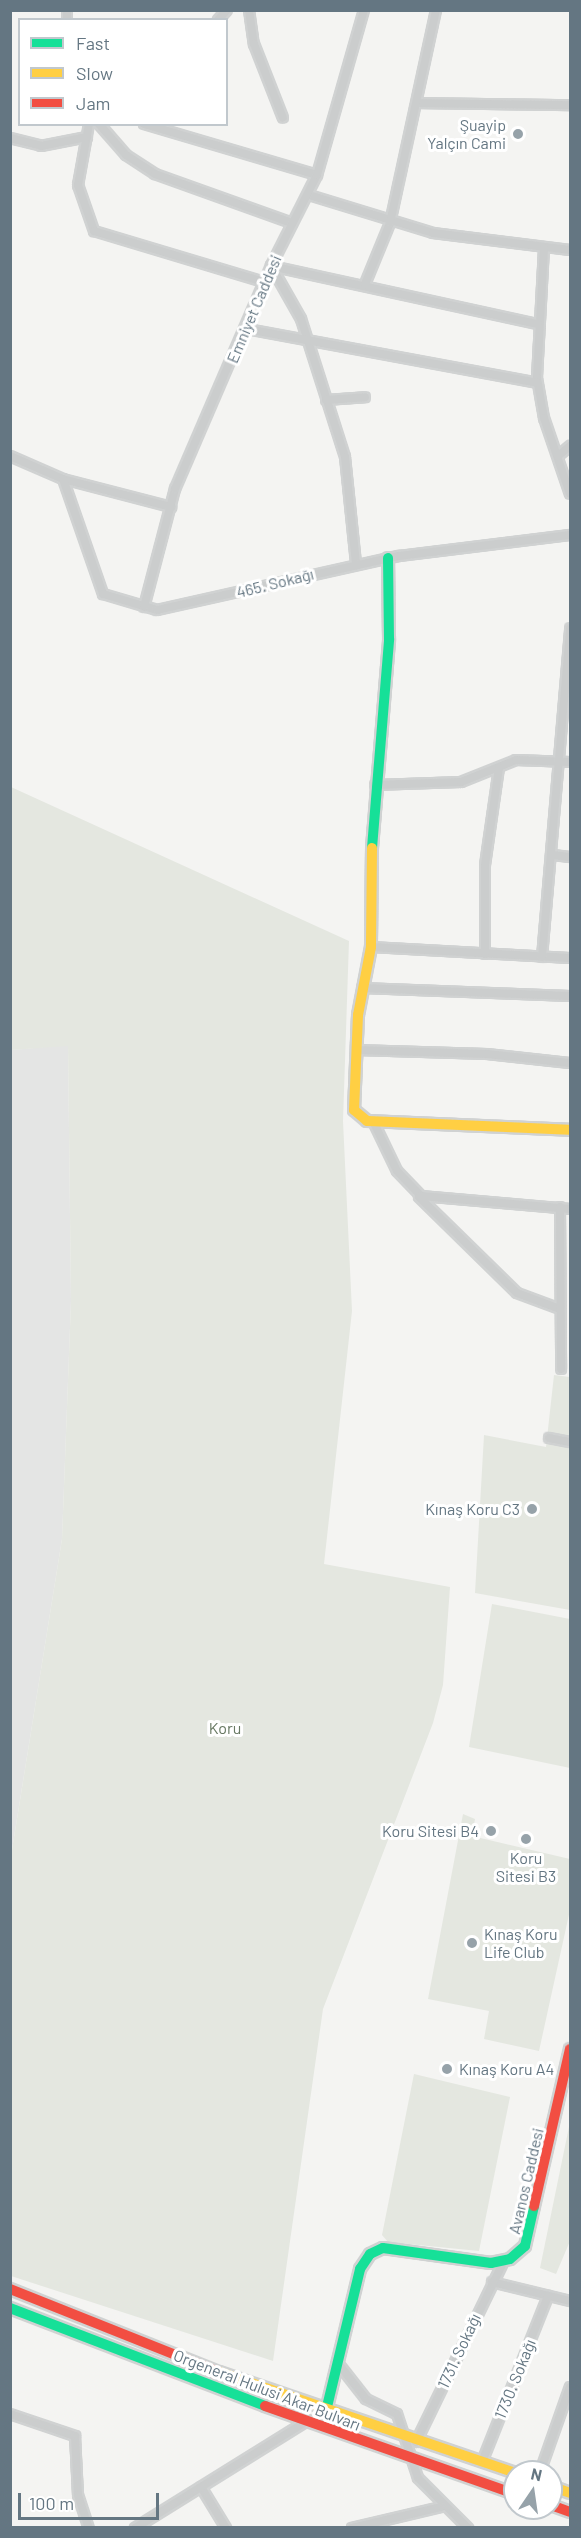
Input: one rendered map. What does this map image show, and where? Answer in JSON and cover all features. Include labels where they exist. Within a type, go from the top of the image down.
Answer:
[{"type":"street","points":[[249,10],[254,44],[283,118]]},
{"type":"street","name":"Emniyet Caddesi","points":[[144,607],[187,458],[247,329],[271,266],[309,195],[317,175],[364,10]]},
{"type":"street","points":[[365,284],[390,223],[418,103],[436,10]]},
{"type":"street","points":[[418,103],[570,105]]},
{"type":"street","points":[[89,126],[78,185],[87,221],[98,234],[264,282]]},
{"type":"street","points":[[101,126],[126,155],[155,174],[292,223]]},
{"type":"street","points":[[151,126],[317,175]]},
{"type":"street","points":[[10,138],[41,146],[87,137]]},
{"type":"street","points":[[309,195],[390,223],[544,248],[570,250]]},
{"type":"street","points":[[544,248],[538,324],[537,383],[570,494]]},
{"type":"street","points":[[271,266],[365,284],[538,324]]},
{"type":"street","points":[[271,266],[308,340],[345,457],[356,564]]},
{"type":"street","points":[[247,329],[537,383]]},
{"type":"street","points":[[326,400],[365,397]]},
{"type":"street","points":[[558,456],[570,446]]},
{"type":"street","points":[[10,456],[63,479],[171,507]]},
{"type":"street","name":"465. Sokağı","points":[[63,479],[103,594],[157,610],[388,558],[570,535]]},
{"type":"street","points":[[388,558],[389,639],[375,785],[371,947],[362,988],[356,1050],[354,1110],[373,1121],[570,1130]]},
{"type":"street","points":[[542,957],[553,855],[557,762],[570,628]]},
{"type":"street","points":[[375,785],[462,782],[516,760],[570,762]]},
{"type":"street","points":[[485,954],[485,865],[499,768]]},
{"type":"street","points":[[553,855],[570,857]]},
{"type":"street","points":[[371,947],[570,958]]},
{"type":"street","points":[[362,988],[570,996]]},
{"type":"street","points":[[356,1050],[487,1054],[570,1063]]},
{"type":"street","points":[[373,1121],[397,1171],[416,1193],[517,1293],[560,1309]]},
{"type":"street","points":[[416,1193],[432,1200],[570,1209]]},
{"type":"street","points":[[560,1207],[561,1369]]},
{"type":"street","points":[[549,1438],[570,1442]]},
{"type":"street","name":"Avanos Caddesi","points":[[504,2261],[521,2252],[532,2234],[570,2049]]},
{"type":"street","points":[[326,2411],[360,2269],[374,2251],[504,2261]]},
{"type":"street","name":"1731. Sokağı","points":[[411,2440],[504,2261]]},
{"type":"street","points":[[492,2282],[570,2301]]},
{"type":"street","name":"Orgeneral Hulusi Akar Bulvarı","points":[[10,2289],[326,2411],[503,2469]]},
{"type":"street","name":"1730. Sokağı","points":[[482,2462],[548,2296]]},
{"type":"street","name":"Orgeneral Hulusi Akar Bulvarı","points":[[10,2308],[306,2422],[503,2490]]},
{"type":"street","points":[[338,2362],[366,2399],[397,2414],[411,2440],[411,2459],[418,2478],[441,2507],[468,2528]]},
{"type":"street","points":[[544,2460],[570,2388]]},
{"type":"street","points":[[10,2414],[75,2436],[78,2495],[89,2528]]},
{"type":"street","points":[[135,2528],[306,2422]]},
{"type":"street","points":[[201,2487],[226,2528]]},
{"type":"street","points":[[352,2528],[441,2507]]},
{"type":"shaded area","points":[[68,1045],[71,1301],[62,1539],[11,1856],[11,1050]]},
{"type":"green space","name":"Koru","points":[[11,787],[349,941],[343,1121],[352,1311],[324,1564],[450,1587],[443,1685],[433,1723],[323,2009],[273,2361],[11,2276],[11,1856],[62,1539],[71,1301],[68,1046],[11,1050]]},
{"type":"green space","points":[[554,1375],[570,1377],[570,1610],[475,1593],[484,1435],[546,1447]]},
{"type":"green space","points":[[492,1604],[570,1619],[570,1768],[469,1747]]},
{"type":"green space","points":[[463,1814],[475,1819],[472,1836],[570,1859],[570,1910],[539,2051],[484,2039],[489,2011],[428,1999]]},
{"type":"green space","points":[[414,2074],[510,2097],[479,2251],[388,2242],[382,2235]]},
{"type":"green space","points":[[570,2122],[570,2241],[556,2274],[540,2268]]},
{"type":"traffic: fast","points":[[372,848],[389,639],[388,558]]},
{"type":"traffic: fast","points":[[326,2411],[360,2269],[370,2254],[383,2248],[491,2263],[510,2259],[525,2246],[534,2206]]},
{"type":"traffic: fast","points":[[10,2308],[265,2406]]},
{"type":"traffic: slow","points":[[372,848],[371,947],[358,1015],[354,1110],[367,1121],[570,1130]]},
{"type":"traffic: slow","points":[[219,2372],[503,2469]]},
{"type":"traffic: slow","points":[[563,2490],[570,2493]]},
{"type":"traffic: jam","points":[[534,2206],[570,2049]]},
{"type":"traffic: jam","points":[[10,2289],[219,2372]]},
{"type":"traffic: jam","points":[[265,2406],[503,2490]]},
{"type":"traffic: jam","points":[[563,2509],[570,2512]]},
{"type":"place","name":"Şuayip Yalçın Cami","points":[[518,134]]},
{"type":"place","name":"Kınaş Koru C3","points":[[532,1509]]},
{"type":"place","name":"Koru Sitesi B4","points":[[491,1831]]},
{"type":"place","name":"Koru Sitesi B3","points":[[526,1839]]},
{"type":"place","name":"Kınaş Koru Life Club","points":[[472,1943]]},
{"type":"place","name":"Kınaş Koru A4","points":[[447,2069]]}]
